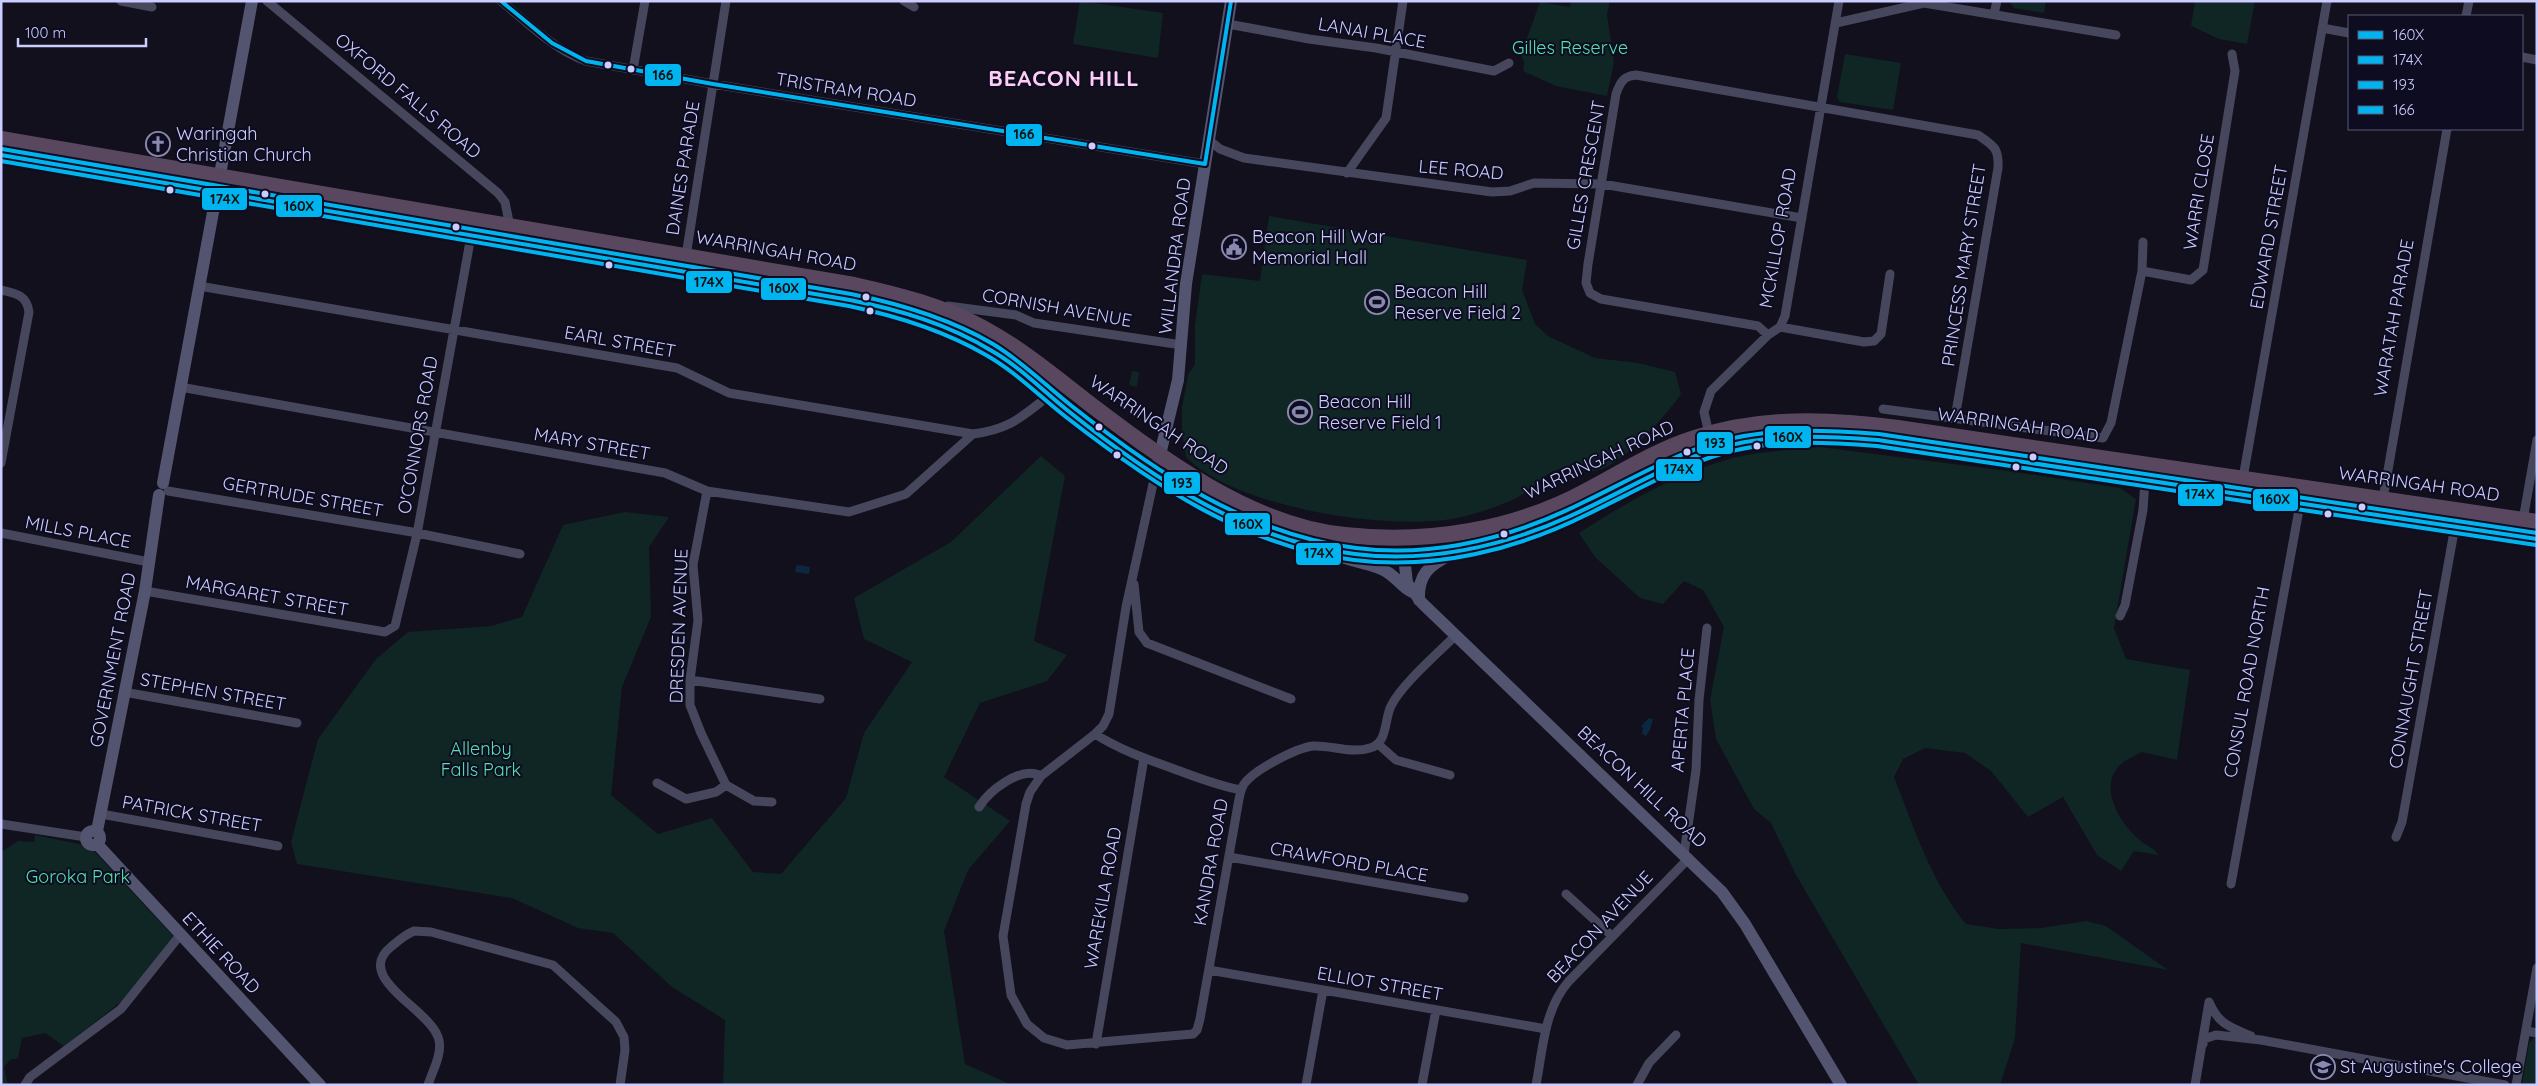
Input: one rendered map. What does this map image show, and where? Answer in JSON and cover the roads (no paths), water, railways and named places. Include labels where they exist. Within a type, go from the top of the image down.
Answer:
[{"type":"highway","name":"WARRINGAH ROAD","points":[[1,139],[471,236],[868,303],[902,311],[942,325],[1012,364],[1155,475],[1216,511],[1257,529],[1289,540],[1327,549],[1366,555],[1404,557],[1456,552],[1495,544],[1541,529],[1639,480],[1715,449],[1745,442],[1817,436],[1878,440],[2300,504],[2382,507],[2530,521]]},
{"type":"highway","name":"WARRINGAH ROAD","points":[[1,155],[218,184],[686,256],[854,285],[927,304],[962,318],[1008,344],[1193,477],[1225,494],[1294,524],[1342,535],[1405,538],[1485,528],[1532,515],[1588,490],[1654,454],[1709,434],[1758,423],[1828,421],[1857,422],[2243,478],[2302,488],[2455,526],[2537,538]]},
{"type":"highway","name":"MCKILLOP ROAD","points":[[1709,434],[1715,449]]},
{"type":"highway","name":"CONSUL ROAD NORTH","points":[[2300,504],[2302,488]]},
{"type":"highway","name":"BEACON HILL ROAD","points":[[1404,557],[1405,538]]},
{"type":"main road","name":"GOVERNMENT ROAD","points":[[93,837],[101,814],[164,490],[180,387],[252,1]]},
{"type":"main road","name":"WILLANDRA ROAD","points":[[1155,475],[1178,380],[1186,284],[1231,1]]},
{"type":"main road","name":"WARRINGAH ROAD","points":[[1327,549],[1357,563],[1387,572],[1416,596]]},
{"type":"main road","points":[[1416,596],[1425,571],[1456,552]]},
{"type":"main road","name":"BEACON HILL ROAD","points":[[1404,557],[1406,576],[1416,596],[1455,636],[1686,856],[1734,906],[1841,1085]]},
{"type":"main road","name":"ETHIE ROAD","points":[[93,837],[320,1085]]},
{"type":"street","points":[[121,1],[152,7]]},
{"type":"street","name":"OXFORD FALLS ROAD","points":[[267,1],[498,193],[505,202],[510,228]]},
{"type":"street","name":"TRISTRAM ROAD","points":[[502,1],[574,57],[633,70],[713,84],[1205,164]]},
{"type":"street","points":[[633,70],[645,1]]},
{"type":"street","name":"DAINES PARADE","points":[[686,256],[726,1]]},
{"type":"street","points":[[904,1],[914,7]]},
{"type":"street","points":[[1347,173],[1386,118],[1403,1]]},
{"type":"street","name":"MCKILLOP ROAD","points":[[1709,434],[1704,412],[1711,391],[1768,335],[1780,328],[1785,316],[1839,1]]},
{"type":"street","points":[[1994,14],[1996,1]]},
{"type":"street","name":"EDWARD STREET","points":[[2243,478],[2326,1]]},
{"type":"street","points":[[2466,15],[2469,1]]},
{"type":"street","points":[[1836,22],[1924,3],[2116,35]]},
{"type":"street","name":"LANAI PLACE","points":[[1228,24],[1494,71],[1509,63]]},
{"type":"street","points":[[2322,28],[2348,33]]},
{"type":"street","name":"WARRI CLOSE","points":[[2142,271],[2191,280],[2203,270],[2235,71],[2232,54]]},
{"type":"street","points":[[2523,58],[2537,60]]},
{"type":"street","name":"GILLES CRESCENT","points":[[1768,335],[1758,326],[1601,299],[1590,294],[1586,283],[1588,264],[1616,94],[1623,80],[1628,76],[1636,75],[1822,108]]},
{"type":"street","name":"PRINCESS MARY STREET","points":[[1822,108],[1978,134],[1996,149],[1998,168],[1955,418]]},
{"type":"street","name":"WARATAH PARADE","points":[[2382,507],[2447,130]]},
{"type":"street","name":"LEE ROAD","points":[[1209,140],[1220,149],[1244,158],[1347,173],[1492,192],[1510,191],[1534,183],[1602,184],[1802,218]]},
{"type":"street","name":"O'CONNORS ROAD","points":[[385,632],[395,626],[417,534],[471,236]]},
{"type":"street","points":[[2142,271],[2143,242]]},
{"type":"street","name":"WARRINGAH ROAD","points":[[1883,409],[2098,439],[2106,436],[2142,271]]},
{"type":"street","points":[[1780,328],[1864,342],[1874,341],[1881,334],[1890,274]]},
{"type":"street","name":"EARL STREET","points":[[199,286],[677,368],[729,393],[973,434],[996,431],[1018,421],[1050,395]]},
{"type":"street","points":[[1,290],[18,294],[23,298],[29,312],[1,463]]},
{"type":"street","name":"CORNISH AVENUE","points":[[927,304],[1016,316],[1034,322],[1182,345]]},
{"type":"street","name":"MARY STREET","points":[[180,387],[665,473],[707,491],[849,512],[906,494],[973,434]]},
{"type":"street","points":[[2057,451],[2060,433]]},
{"type":"street","points":[[2530,521],[2537,440]]},
{"type":"street","points":[[1096,1044],[1067,1045],[1044,1038],[1035,1031],[1015,1005],[1008,981],[1004,948],[1004,925],[1026,804],[1030,792],[1041,776],[1095,734],[1103,726],[1109,714],[1133,581],[1155,475]]},
{"type":"street","points":[[2120,616],[2124,605],[2143,510],[2145,480]]},
{"type":"street","name":"GERTRUDE STREET","points":[[164,490],[520,554]]},
{"type":"street","name":"DRESDEN AVENUE","points":[[707,491],[693,565],[698,620],[689,697],[694,717],[726,785]]},
{"type":"street","name":"CONSUL ROAD NORTH","points":[[2232,884],[2300,504]]},
{"type":"street","name":"CONNAUGHT STREET","points":[[2396,837],[2402,822],[2455,526]]},
{"type":"street","name":"MILLS PLACE","points":[[1,533],[149,562]]},
{"type":"street","points":[[1133,581],[1139,632],[1147,643],[1291,699]]},
{"type":"street","name":"MARGARET STREET","points":[[144,591],[385,632]]},
{"type":"street","name":"APERTA PLACE","points":[[1686,856],[1696,770],[1699,700],[1707,628]]},
{"type":"street","points":[[1450,775],[1396,760],[1378,744],[1382,738],[1388,715],[1395,699],[1455,636]]},
{"type":"street","points":[[690,680],[820,699]]},
{"type":"street","name":"STEPHEN STREET","points":[[124,692],[297,723]]},
{"type":"street","points":[[1095,734],[1114,746],[1144,758],[1218,785],[1241,790]]},
{"type":"street","name":"KANDRA ROAD","points":[[1096,1044],[1181,1037],[1193,1034],[1197,1030],[1241,790],[1254,774],[1302,748],[1322,746],[1363,750],[1378,744]]},
{"type":"street","name":"WAREKILA ROAD","points":[[1096,1044],[1144,758]]},
{"type":"street","points":[[979,807],[990,791],[999,784],[1026,775],[1037,774],[1041,776]]},
{"type":"street","points":[[657,783],[686,800],[716,792],[726,785],[754,801],[772,802]]},
{"type":"street","name":"PATRICK STREET","points":[[101,814],[278,846]]},
{"type":"street","points":[[1,824],[93,837]]},
{"type":"street","name":"BEACON AVENUE","points":[[1536,1085],[1546,1029],[1552,1007],[1562,989],[1686,856]]},
{"type":"street","name":"CRAWFORD PLACE","points":[[1229,857],[1464,898]]},
{"type":"street","points":[[1566,894],[1612,936]]},
{"type":"street","points":[[428,1085],[439,1052],[439,1037],[428,1023],[384,978],[379,967],[381,957],[389,948],[414,931],[431,932],[553,965],[616,1022],[624,1037],[625,1050],[620,1085]]},
{"type":"street","points":[[25,1085],[30,1077],[92,1032],[129,1002],[181,934]]},
{"type":"street","points":[[2516,1085],[2537,968]]},
{"type":"street","name":"ELLIOT STREET","points":[[1208,970],[1546,1029]]},
{"type":"street","points":[[1306,1085],[1323,990]]},
{"type":"street","points":[[2196,1085],[2209,1002],[2214,1015],[2223,1024],[2261,1040]]},
{"type":"street","points":[[1422,1085],[1436,1010]]},
{"type":"street","points":[[2527,1031],[2537,1033]]},
{"type":"street","points":[[1637,1085],[1642,1072],[1649,1063],[1676,1035]]},
{"type":"street","points":[[2203,1044],[2204,1039],[2212,1035],[2261,1040],[2505,1085]]},
{"type":"water","points":[[796,566],[810,567],[809,574],[795,572]]},
{"type":"water","points":[[1649,718],[1653,719],[1646,736],[1642,734],[1643,728],[1641,726]]},
{"type":"place","name":"Waringah Christian Church","points":[[158,144]]},
{"type":"place","name":"Beacon Hill War Memorial Hall","points":[[1234,247]]},
{"type":"place","name":"Beacon Hill Reserve Field 2","points":[[1377,302]]},
{"type":"place","name":"Beacon Hill Reserve Field 1","points":[[1300,412]]},
{"type":"place","name":"St Augustine's College","points":[[2323,1067]]},
{"type":"district","name":"BEACON HILL","points":[[1064,78]]},
{"type":"park label","name":"Gilles Reserve","points":[[1570,48]]},
{"type":"park label","name":"Allenby Falls Park","points":[[481,760]]},
{"type":"park label","name":"Goroka Park","points":[[78,877]]}]
